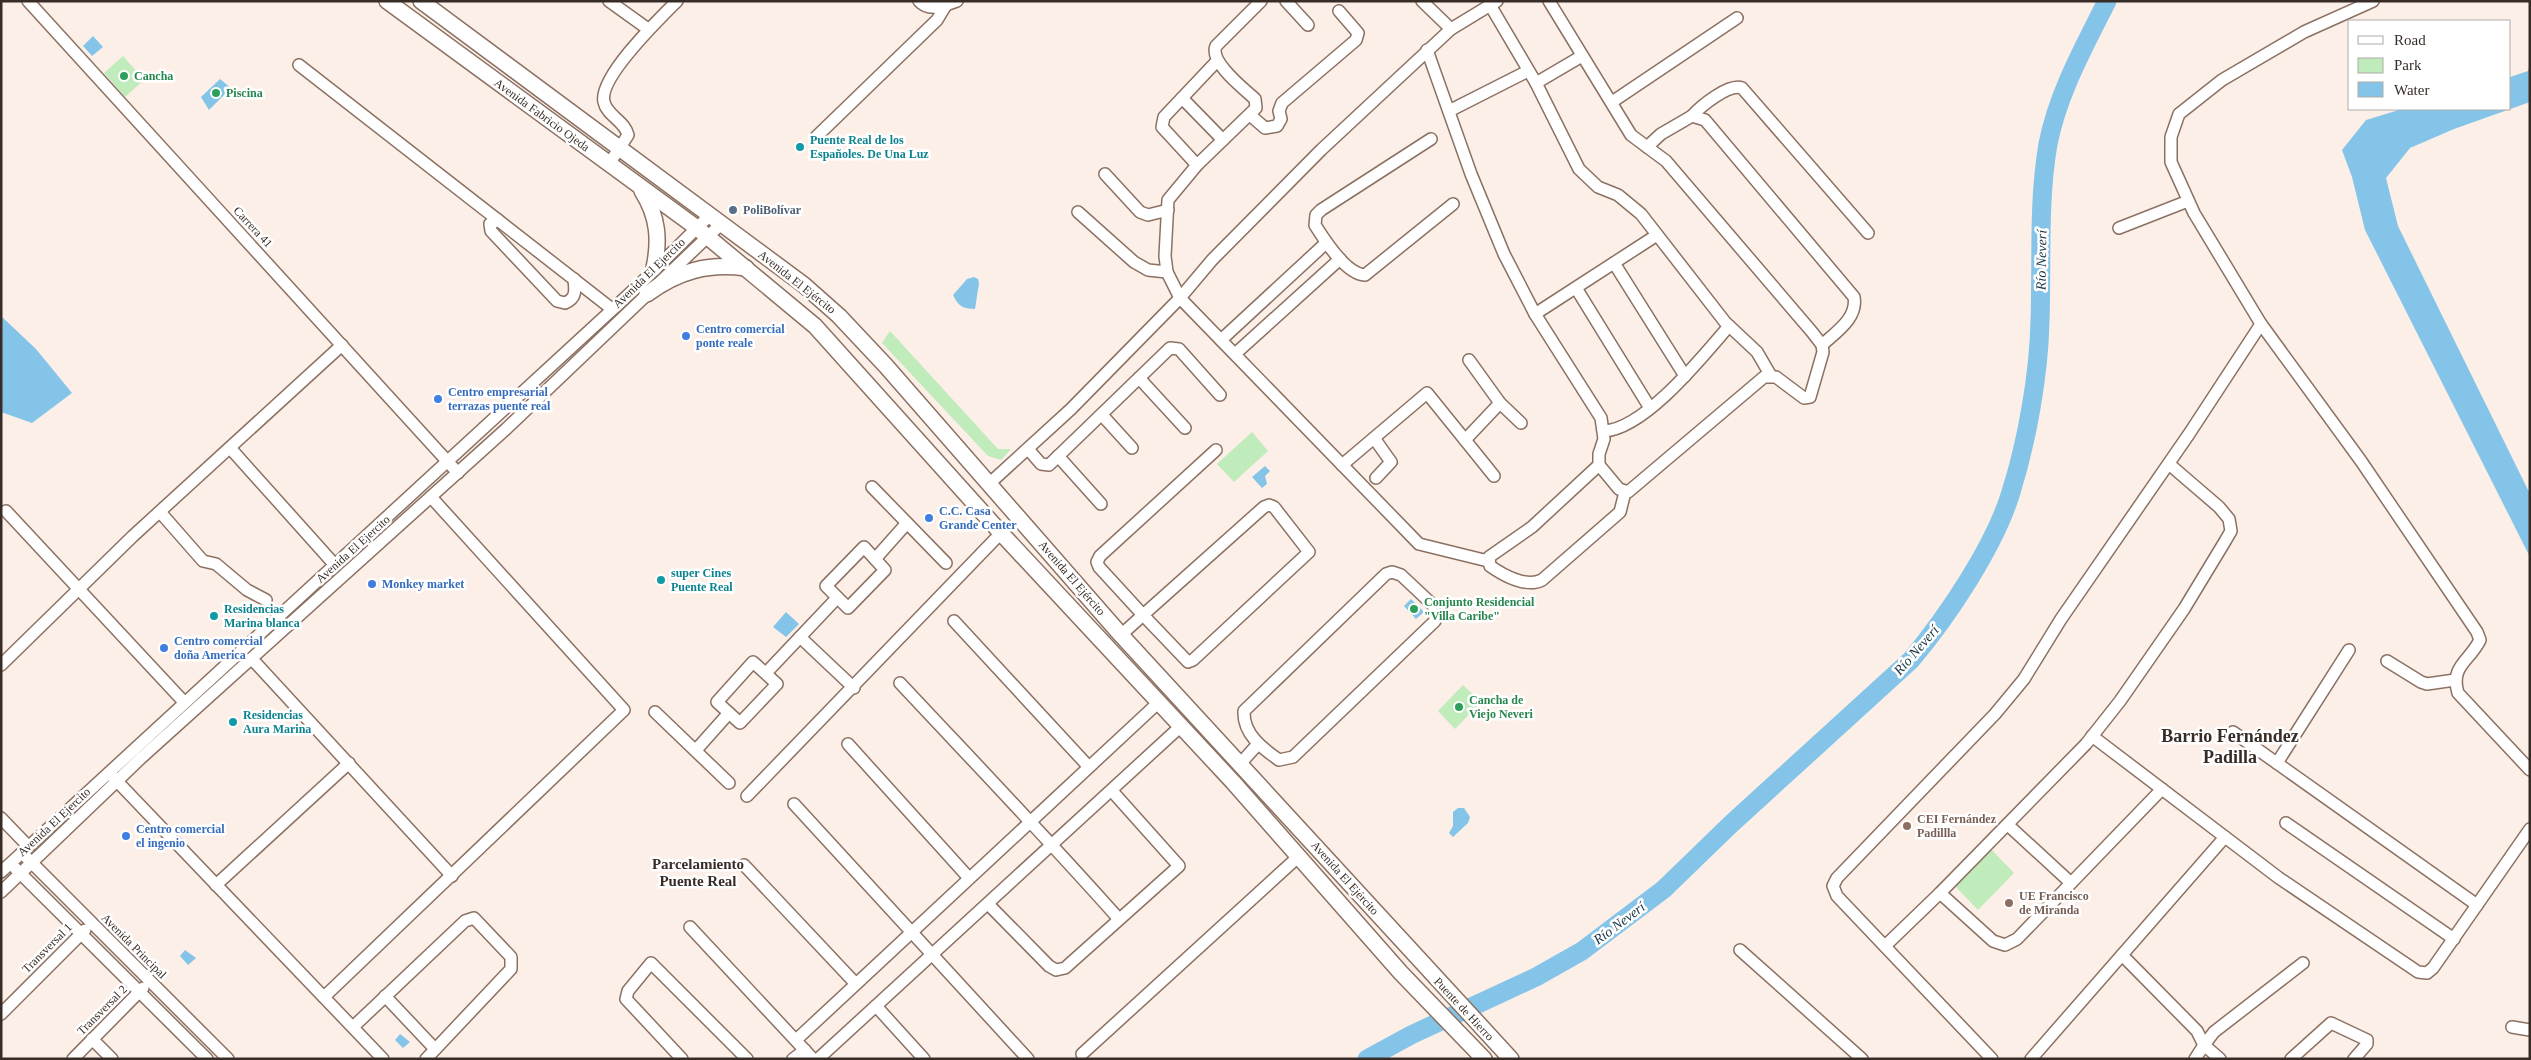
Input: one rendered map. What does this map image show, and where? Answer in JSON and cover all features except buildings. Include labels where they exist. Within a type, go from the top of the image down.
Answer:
[{"type":"street","name":"Carrera 41","points":[[28,1],[458,473]]},
{"type":"street","name":"Avenida Fabricio Ojeda","points":[[388,1],[702,232]]},
{"type":"street","name":"Avenida Fabricio Ojeda","points":[[421,1],[716,219]]},
{"type":"street","points":[[609,1],[648,29]]},
{"type":"street","points":[[609,164],[628,135],[627,130],[606,109],[603,92],[608,80],[648,29],[678,1]]},
{"type":"street","points":[[919,1],[924,6],[931,8],[951,3]]},
{"type":"street","points":[[1261,1],[1216,46],[1214,51],[1216,62],[1254,99],[1256,108],[1174,190],[1168,200],[1165,256],[1167,272],[1180,298],[1419,544],[1488,562],[1490,566],[1500,572],[1524,582],[1538,582],[1620,512],[1625,492]]},
{"type":"street","points":[[1286,1],[1308,25]]},
{"type":"street","points":[[2373,1],[2304,32],[2222,80],[2179,114],[2171,136],[2171,162],[2188,201],[2261,324],[2361,461],[2477,632],[2480,640],[2476,649],[2459,667],[2454,680],[2458,693],[2530,770]]},
{"type":"street","points":[[1423,2],[1451,29]]},
{"type":"street","points":[[1427,50],[1471,174],[1504,254],[1535,314],[1598,412],[1604,431],[1603,447],[1599,454],[1599,466],[1619,489],[1625,492],[1631,490],[1764,377],[1771,376],[1780,379],[1804,398],[1810,397],[1822,361],[1822,345],[1672,168],[1659,154],[1631,135],[1582,56],[1552,2]]},
{"type":"street","points":[[816,136],[937,20],[951,3]]},
{"type":"street","points":[[990,483],[1028,449],[1180,298],[1212,260],[1321,150],[1451,29],[1494,3],[1580,169],[1598,187],[1618,195],[1634,207],[1730,326],[1757,352],[1771,376]]},
{"type":"street","points":[[1250,115],[1265,128],[1277,126],[1281,119],[1280,107],[1282,103],[1356,40],[1358,33],[1339,12]]},
{"type":"street","points":[[1612,102],[1737,18]]},
{"type":"street","points":[[1536,83],[1582,56]]},
{"type":"street","points":[[1198,165],[1162,127],[1164,117],[1216,62]]},
{"type":"street","points":[[299,65],[612,309]]},
{"type":"street","points":[[1449,111],[1528,71]]},
{"type":"street","points":[[1647,147],[1661,134],[1692,116],[1709,101],[1732,87],[1742,88],[1868,233]]},
{"type":"street","points":[[1182,98],[1223,140]]},
{"type":"street","points":[[1692,116],[1705,120],[1854,298],[1856,307],[1852,316],[1822,345]]},
{"type":"street","points":[[1431,139],[1321,210],[1316,216],[1315,225],[1326,243],[1340,259],[1360,275],[1365,276],[1453,204]]},
{"type":"street","points":[[1105,174],[1140,212],[1148,215],[1168,210]]},
{"type":"street","points":[[640,187],[649,202],[657,226],[658,252],[654,268]]},
{"type":"street","points":[[2118,228],[2188,201]]},
{"type":"street","points":[[1078,212],[1134,262],[1148,270],[1167,272]]},
{"type":"street","name":"Avenida El Ejercito","points":[[1,892],[116,781],[458,473],[575,364],[647,294],[702,232],[716,219]]},
{"type":"street","name":"Avenida El Ejército","points":[[716,219],[804,285],[839,316],[990,483],[1121,634],[1324,853],[1418,960]]},
{"type":"street","points":[[498,220],[490,224],[491,231],[557,301],[566,303],[572,298],[576,293],[574,280]]},
{"type":"street","name":"Avenida El Ejercito","points":[[1,872],[612,309],[654,268],[702,232]]},
{"type":"street","name":"Avenida El Ejército","points":[[702,232],[782,296],[827,338],[1001,533],[1181,726],[1401,973]]},
{"type":"street","points":[[1535,314],[1656,235]]},
{"type":"street","points":[[729,254],[726,245],[729,241],[734,239],[744,241]]},
{"type":"street","points":[[1221,340],[1326,243]]},
{"type":"street","points":[[1234,354],[1340,259]]},
{"type":"street","points":[[1614,263],[1685,376]]},
{"type":"street","points":[[647,294],[677,275],[694,269],[720,266],[746,268]]},
{"type":"street","points":[[1576,288],[1650,408]]},
{"type":"street","points":[[1992,1059],[1837,896],[1833,886],[1837,878],[1995,714],[2024,679],[2061,619],[2168,464],[2261,324]]},
{"type":"street","points":[[1604,431],[1623,427],[1650,408],[1685,376],[1730,326]]},
{"type":"street","points":[[1,666],[160,512],[342,344]]},
{"type":"street","points":[[1028,449],[1045,466],[1058,456],[1170,348],[1175,347],[1179,349],[1220,395]]},
{"type":"street","points":[[1469,360],[1500,403],[1521,422]]},
{"type":"street","points":[[1139,378],[1185,428]]},
{"type":"street","points":[[1342,465],[1427,393],[1494,476]]},
{"type":"street","points":[[1466,440],[1500,403]]},
{"type":"street","points":[[1102,414],[1132,448]]},
{"type":"street","points":[[1374,438],[1391,462],[1376,478]]},
{"type":"street","points":[[230,449],[334,564]]},
{"type":"street","points":[[1121,634],[1143,615],[1264,507],[1274,507],[1308,547],[1309,552],[1188,662],[1143,615],[1097,562],[1100,556],[1216,450]]},
{"type":"street","points":[[1058,456],[1101,504]]},
{"type":"street","points":[[1885,946],[2008,825],[2092,736],[2184,609],[2231,531],[2229,519],[2219,507],[2168,464]]},
{"type":"street","points":[[1488,562],[1489,557],[1494,552],[1532,527],[1599,466]]},
{"type":"street","points":[[872,487],[946,563]]},
{"type":"street","points":[[324,997],[624,710],[431,497]]},
{"type":"street","points":[[6,510],[184,702]]},
{"type":"street","points":[[160,512],[203,561],[216,564],[248,590],[266,600]]},
{"type":"street","points":[[875,559],[907,523]]},
{"type":"street","points":[[746,796],[854,688],[1001,533]]},
{"type":"street","points":[[864,547],[885,570],[848,608],[837,598],[826,586],[864,547]]},
{"type":"street","points":[[1392,572],[1401,575],[1434,606],[1435,621],[1292,757],[1279,760],[1258,744],[1246,726],[1244,711],[1386,574],[1392,572]]},
{"type":"street","points":[[766,673],[837,598]]},
{"type":"street","points":[[954,621],[1088,766]]},
{"type":"street","points":[[800,637],[854,688]]},
{"type":"street","points":[[2277,763],[2349,650]]},
{"type":"street","points":[[252,658],[452,876]]},
{"type":"street","points":[[2387,661],[2427,684],[2454,680]]},
{"type":"street","points":[[754,662],[766,673],[777,684],[740,723],[717,702],[754,662]]},
{"type":"street","points":[[900,683],[1029,822],[1053,845],[1118,918]]},
{"type":"street","points":[[796,1040],[1088,766],[1159,702]]},
{"type":"street","points":[[655,712],[729,783]]},
{"type":"street","points":[[696,750],[729,713]]},
{"type":"street","points":[[818,1059],[1181,726]]},
{"type":"street","points":[[2233,732],[2477,905]]},
{"type":"street","points":[[2092,736],[2279,878],[2418,972],[2427,973],[2433,968],[2530,829]]},
{"type":"street","points":[[848,744],[969,878]]},
{"type":"street","points":[[1240,764],[1258,744]]},
{"type":"street","points":[[216,885],[349,763]]},
{"type":"street","points":[[108,772],[383,1059]]},
{"type":"street","points":[[1940,893],[1993,941],[2005,946],[2017,939],[2162,789]]},
{"type":"street","points":[[988,904],[1049,966],[1056,970],[1065,968],[1118,918],[1178,866],[1112,791]]},
{"type":"street","points":[[794,804],[934,954],[1028,1059]]},
{"type":"street","name":"Avenida Principal","points":[[1,818],[24,849],[30,862],[228,1059]]},
{"type":"street","points":[[2286,823],[2454,939]]},
{"type":"street","points":[[2008,825],[2071,883]]},
{"type":"street","points":[[2031,1059],[2225,837]]},
{"type":"street","points":[[1082,1054],[1298,857]]},
{"type":"street","points":[[10,863],[207,1059]]},
{"type":"street","points":[[744,865],[856,984]]},
{"type":"street","points":[[353,1027],[466,921],[470,918],[477,921],[511,957],[511,969],[426,1059]]},
{"type":"street","name":"Transversal 1","points":[[1,1014],[92,923]]},
{"type":"street","points":[[690,927],[809,1054],[793,1059]]},
{"type":"street","points":[[1740,950],[1862,1059]]},
{"type":"street","points":[[2122,955],[2197,1031],[2204,1045],[2220,1059]]},
{"type":"street","name":"Puente de Hierro","points":[[1418,960],[1510,1058]]},
{"type":"street","points":[[682,1059],[626,999],[628,991],[651,963],[747,1059]]},
{"type":"street","points":[[2195,1059],[2214,1032],[2303,963]]},
{"type":"street","name":"Puente de Hierro","points":[[1401,973],[1484,1059]]},
{"type":"street","name":"Transversal 2","points":[[73,1059],[150,981]]},
{"type":"street","points":[[385,996],[435,1049]]},
{"type":"street","points":[[876,1006],[924,1059]]},
{"type":"street","points":[[2291,1059],[2331,1023],[2367,1040],[2367,1044],[2354,1059]]},
{"type":"street","points":[[2512,1027],[2530,1030]]},
{"type":"street","points":[[92,1039],[112,1059]]},
{"type":"green space","name":"Cancha","points":[[123,56],[144,80],[125,97],[104,73]]},
{"type":"green space","points":[[890,331],[998,449],[1011,449],[1001,460],[988,456],[882,343]]},
{"type":"green space","points":[[1252,432],[1268,451],[1234,482],[1217,464]]},
{"type":"green space","name":"Cancha de Viejo Neveri","points":[[1463,685],[1481,702],[1455,729],[1438,711]]},
{"type":"green space","points":[[1990,848],[2014,873],[1978,910],[1953,884]]},
{"type":"water","points":[[93,36],[103,47],[92,56],[83,46]]},
{"type":"water","points":[[2530,64],[2530,102],[2511,109],[2511,77],[2528,71]]},
{"type":"water","name":"Piscina","points":[[220,79],[231,88],[209,110],[201,97]]},
{"type":"water","points":[[2399,110],[2507,110],[2454,129],[2410,148],[2386,178],[2398,226],[2530,494],[2530,557],[2365,230],[2352,177],[2342,150],[2366,120]]},
{"type":"water","points":[[974,277],[978,279],[979,283],[975,309],[961,306],[953,295],[967,279]]},
{"type":"water","points":[[1,316],[36,349],[72,393],[32,423],[1,412]]},
{"type":"water","points":[[1265,466],[1270,471],[1265,476],[1267,484],[1262,488],[1252,477]]},
{"type":"water","name":"Conjunto Residencial \"Villa Caribe\"","points":[[1411,599],[1424,612],[1416,619],[1404,606]]},
{"type":"water","points":[[786,612],[799,624],[786,637],[773,627]]},
{"type":"water","points":[[1458,808],[1464,808],[1470,817],[1468,823],[1453,837],[1449,833],[1453,826],[1453,812]]},
{"type":"water","points":[[185,950],[196,958],[188,965],[180,956]]},
{"type":"water","points":[[400,1034],[410,1042],[403,1048],[395,1040]]},
{"type":"waterway","name":"Río Neverí","points":[[1367,1059],[1411,1035],[1536,977],[1582,951],[1664,889],[1730,825],[1911,660],[1940,623],[1982,558],[1994,535],[2004,513],[2017,472],[2027,429],[2037,363],[2040,321],[2043,188],[2048,144],[2052,125],[2065,88],[2107,1]]},
{"type":"place","name":"Cancha","points":[[124,76]]},
{"type":"place","name":"Piscina","points":[[216,93]]},
{"type":"place","name":"Puente Real de los Españoles. De Una Luz","points":[[800,147]]},
{"type":"place","name":"PoliBolívar","points":[[733,210]]},
{"type":"place","name":"Centro comercial ponte reale","points":[[686,336]]},
{"type":"place","name":"Centro empresarial terrazas puente real","points":[[438,399]]},
{"type":"place","name":"C.C. Casa Grande Center","points":[[929,518]]},
{"type":"place","name":"super Cines Puente Real","points":[[661,580]]},
{"type":"place","name":"Monkey market","points":[[372,584]]},
{"type":"place","name":"Conjunto Residencial \"Villa Caribe\"","points":[[1414,609]]},
{"type":"place","name":"Residencias Marina blanca","points":[[214,616]]},
{"type":"place","name":"Centro comercial doña America","points":[[164,648]]},
{"type":"place","name":"Cancha de Viejo Neveri","points":[[1459,707]]},
{"type":"place","name":"Residencias Aura Marina","points":[[233,722]]},
{"type":"place","name":"CEI Fernández Padillla","points":[[1907,826]]},
{"type":"place","name":"Centro comercial el ingenio","points":[[126,836]]},
{"type":"place","name":"UE Francisco de Miranda","points":[[2009,903]]},
{"type":"district","name":"Barrio Fernández Padilla","points":[[2230,746]]},
{"type":"district","name":"Parcelamiento Puente Real","points":[[698,872]]}]
